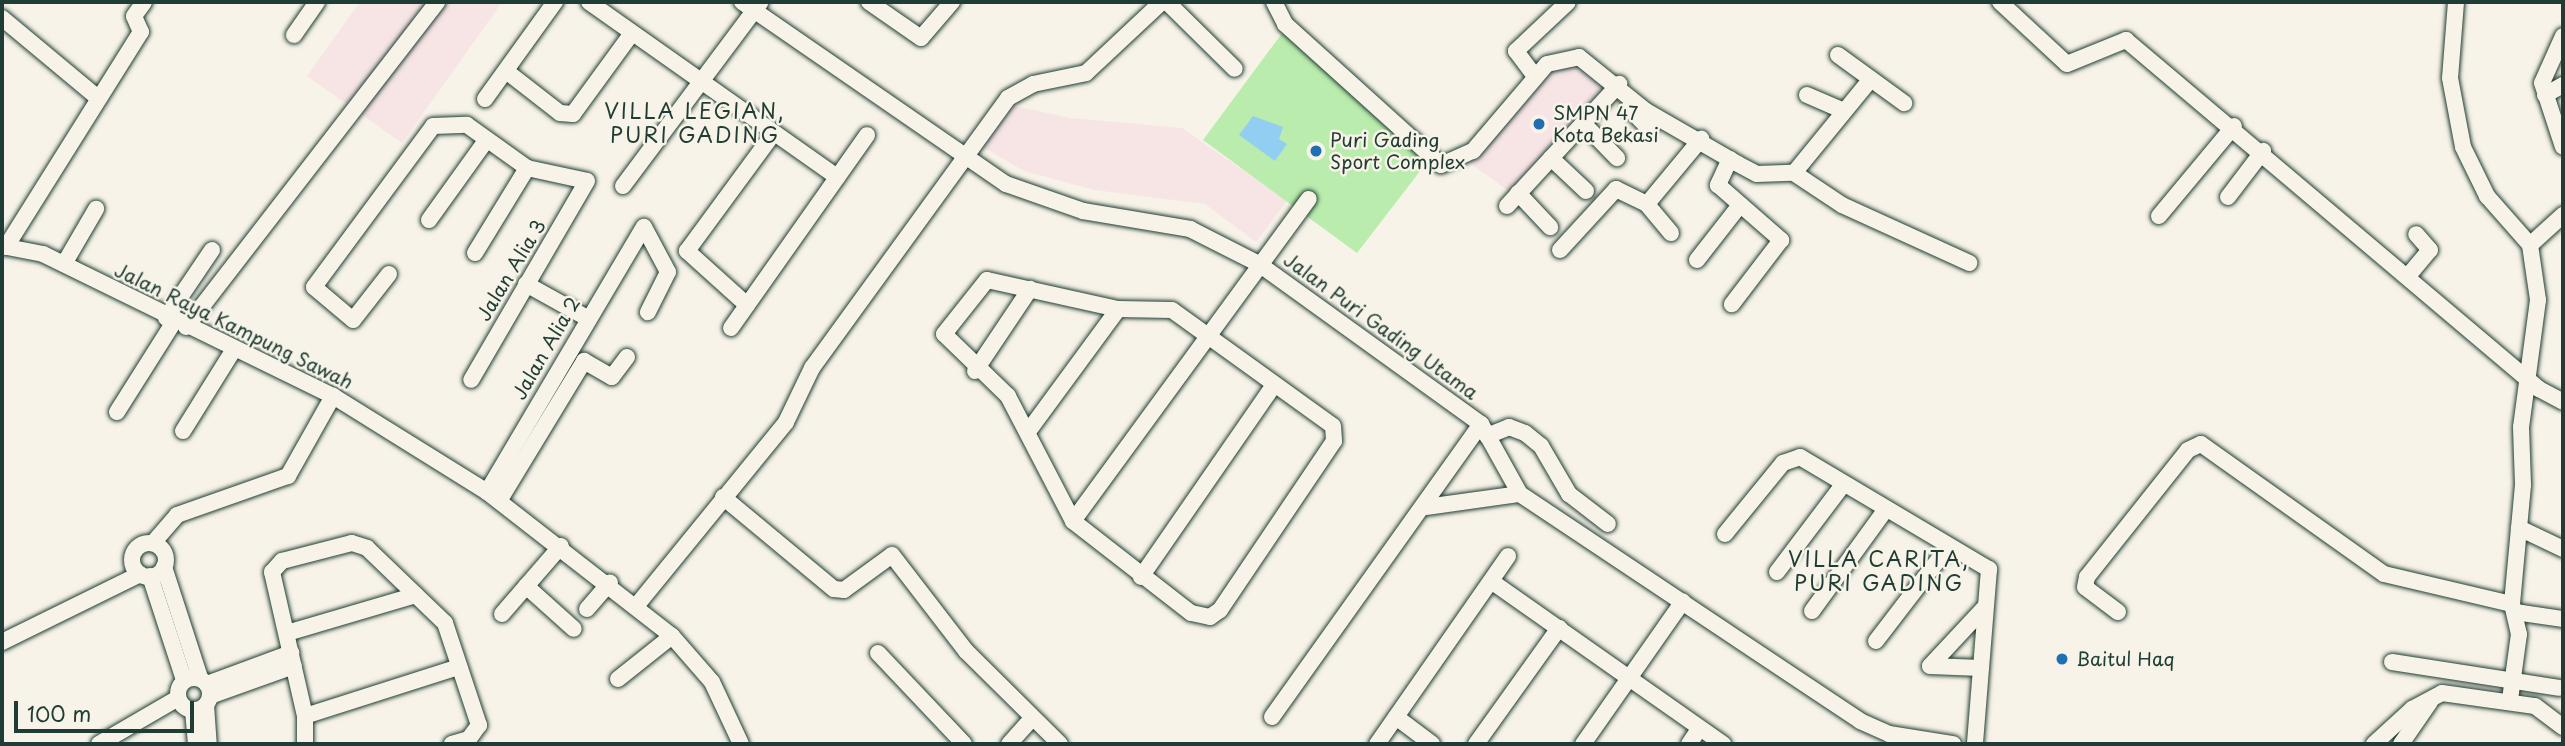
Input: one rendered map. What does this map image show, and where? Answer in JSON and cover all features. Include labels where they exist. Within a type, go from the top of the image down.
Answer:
[{"type":"street","points":[[4,246],[141,32],[134,16],[144,2]]},
{"type":"street","points":[[294,35],[317,2]]},
{"type":"street","points":[[117,412],[176,322],[437,2]]},
{"type":"street","points":[[485,99],[555,2]]},
{"type":"street","points":[[589,2],[837,177]]},
{"type":"street","points":[[869,2],[921,38],[952,2]]},
{"type":"street","points":[[637,605],[786,422],[812,368],[960,158],[1008,98],[1033,84],[1086,73],[1161,2],[1235,69]]},
{"type":"street","points":[[1274,2],[1285,23],[1441,165],[1473,151],[1534,75],[1547,64],[1579,57],[1646,111],[1701,139],[1757,174],[1794,173],[1842,205],[1969,263]]},
{"type":"street","points":[[1534,75],[1516,51],[1567,2]]},
{"type":"street","points":[[2000,2],[2067,64],[2126,40],[2234,126],[2531,379],[2563,402]]},
{"type":"street","points":[[2456,2],[2449,78],[2463,147],[2487,196],[2530,245],[2538,300],[2531,379],[2521,427],[2514,608],[2519,634],[2510,701]]},
{"type":"street","points":[[623,186],[701,82],[752,5]]},
{"type":"street","name":"Jalan Puri Gading Utama","points":[[752,5],[960,158],[1020,191],[1083,211],[1191,229],[1259,264],[1484,430],[1520,494],[1860,721],[1889,734],[1953,744]]},
{"type":"street","points":[[2,18],[98,98]]},
{"type":"street","points":[[506,71],[560,113],[573,114],[632,33]]},
{"type":"street","points":[[2563,36],[2543,73],[2545,95],[2563,147]]},
{"type":"street","points":[[1838,55],[1904,103]]},
{"type":"street","points":[[1794,173],[1870,80]]},
{"type":"street","points":[[2545,95],[2563,85]]},
{"type":"street","points":[[1550,227],[1513,200],[1615,88]]},
{"type":"street","points":[[1615,88],[1649,129]]},
{"type":"street","points":[[1807,95],[1844,111]]},
{"type":"street","points":[[388,274],[353,320],[314,287],[426,131],[459,123],[527,168],[475,253]]},
{"type":"street","points":[[1583,124],[1617,158]]},
{"type":"street","points":[[2159,216],[2234,126]]},
{"type":"street","points":[[747,305],[687,251],[773,134]]},
{"type":"street","points":[[731,328],[867,135]]},
{"type":"street","points":[[1647,204],[1701,139]]},
{"type":"street","points":[[429,220],[485,142]]},
{"type":"street","points":[[2228,197],[2263,151]]},
{"type":"street","points":[[1551,158],[1586,191]]},
{"type":"street","points":[[1730,159],[1717,183],[1781,240],[1732,304]]},
{"type":"street","name":"Jalan Alia 3","points":[[471,380],[587,181],[527,168]]},
{"type":"street","points":[[1560,250],[1616,189],[1647,204],[1671,233]]},
{"type":"street","points":[[1073,522],[1208,331],[1309,199]]},
{"type":"street","points":[[1697,260],[1740,205]]},
{"type":"street","points":[[64,264],[96,209]]},
{"type":"street","points":[[2530,245],[2563,215]]},
{"type":"street","name":"Jalan Alia 2","points":[[493,496],[587,318],[644,227],[668,272],[648,312]]},
{"type":"street","points":[[2408,276],[2430,250],[2416,234]]},
{"type":"street","name":"Jalan Raya Kampung Sawah","points":[[4,246],[64,264],[176,322],[333,396],[493,496],[610,583],[673,636],[712,682],[741,744]]},
{"type":"street","points":[[176,322],[212,250]]},
{"type":"street","points":[[981,282],[1030,289],[1118,309],[1172,310],[1208,331],[1274,385],[1332,426],[1334,441],[1235,592],[1220,610],[1201,617],[1141,577],[1073,522],[1030,429],[1007,396],[975,371],[949,342],[946,326],[981,282]]},
{"type":"street","points":[[526,284],[587,318]]},
{"type":"street","points":[[975,371],[1030,289]]},
{"type":"street","points":[[1030,429],[1118,309]]},
{"type":"street","points":[[183,431],[234,349]]},
{"type":"street","points":[[493,496],[584,361],[612,377],[627,357]]},
{"type":"street","points":[[1141,577],[1274,385]]},
{"type":"street","points":[[209,744],[200,692],[137,547],[153,543],[177,515],[288,476],[333,396]]},
{"type":"street","points":[[1272,717],[1484,430],[1509,427],[1525,433],[1569,494],[1608,524]]},
{"type":"street","points":[[2118,612],[2088,590],[2087,577],[2188,450],[2202,444],[2384,574],[2563,619]]},
{"type":"street","points":[[1726,534],[1794,456],[1884,512],[1991,571],[1974,722],[1968,744]]},
{"type":"street","points":[[1777,572],[1842,486]]},
{"type":"street","points":[[1426,508],[1520,494]]},
{"type":"street","points":[[723,497],[835,589],[844,590],[892,555],[1030,721],[1060,744]]},
{"type":"street","points":[[1812,611],[1884,512]]},
{"type":"street","points":[[2519,528],[2563,549]]},
{"type":"street","points":[[2,642],[147,571],[164,553],[153,543]]},
{"type":"street","points":[[305,744],[305,716],[287,633],[271,581],[275,565],[342,543],[359,544],[445,623],[476,733],[452,744]]},
{"type":"street","points":[[502,614],[561,546]]},
{"type":"street","points":[[1876,641],[1948,547]]},
{"type":"street","points":[[1377,744],[1508,556]]},
{"type":"street","points":[[2,632],[147,571]]},
{"type":"street","points":[[1491,581],[1628,680],[1723,744]]},
{"type":"street","points":[[587,609],[610,583]]},
{"type":"street","points":[[526,586],[574,629]]},
{"type":"street","points":[[287,633],[416,595]]},
{"type":"street","points":[[1583,744],[1683,601]]},
{"type":"street","points":[[1981,668],[1930,666],[1985,607]]},
{"type":"street","points":[[1476,744],[1559,628]]},
{"type":"street","points":[[618,679],[673,636]]},
{"type":"street","points":[[878,653],[964,744]]},
{"type":"street","points":[[99,744],[177,698],[293,659]]},
{"type":"street","points":[[2392,662],[2559,688]]},
{"type":"street","points":[[305,716],[459,667]]},
{"type":"street","points":[[196,744],[200,692]]},
{"type":"street","points":[[2374,744],[2433,697],[2461,693],[2542,709],[2563,727]]},
{"type":"street","points":[[2401,744],[2433,697]]},
{"type":"street","points":[[1396,717],[1432,744]]},
{"type":"street","points":[[1009,744],[1030,721]]},
{"type":"street","points":[[1974,722],[1975,744]]},
{"type":"street","points":[[1689,744],[1699,729]]},
{"type":"shaded area","points":[[360,2],[502,2],[402,143],[307,76]]},
{"type":"shaded area","name":"SMPN 47 Kota Bekasi","points":[[1576,65],[1612,87],[1514,195],[1469,162],[1546,67]]},
{"type":"shaded area","points":[[1006,104],[1070,118],[1182,128],[1287,201],[1256,242],[1205,204],[1095,190],[1024,171],[976,143]]},
{"type":"green space","name":"Puri Gading Sport Complex","points":[[1283,32],[1427,162],[1357,253],[1203,140]]},
{"type":"water","points":[[1253,116],[1283,127],[1279,139],[1287,144],[1275,161],[1239,135]]},
{"type":"place","name":"SMPN 47 Kota Bekasi","points":[[1539,124]]},
{"type":"place","name":"Puri Gading Sport Complex","points":[[1316,151]]},
{"type":"place","name":"Baitul Haq","points":[[2062,659]]},
{"type":"district","name":"VILLA LEGIAN, PURI GADING","points":[[695,122]]},
{"type":"district","name":"VILLA CARITA, PURI GADING","points":[[1879,570]]}]
